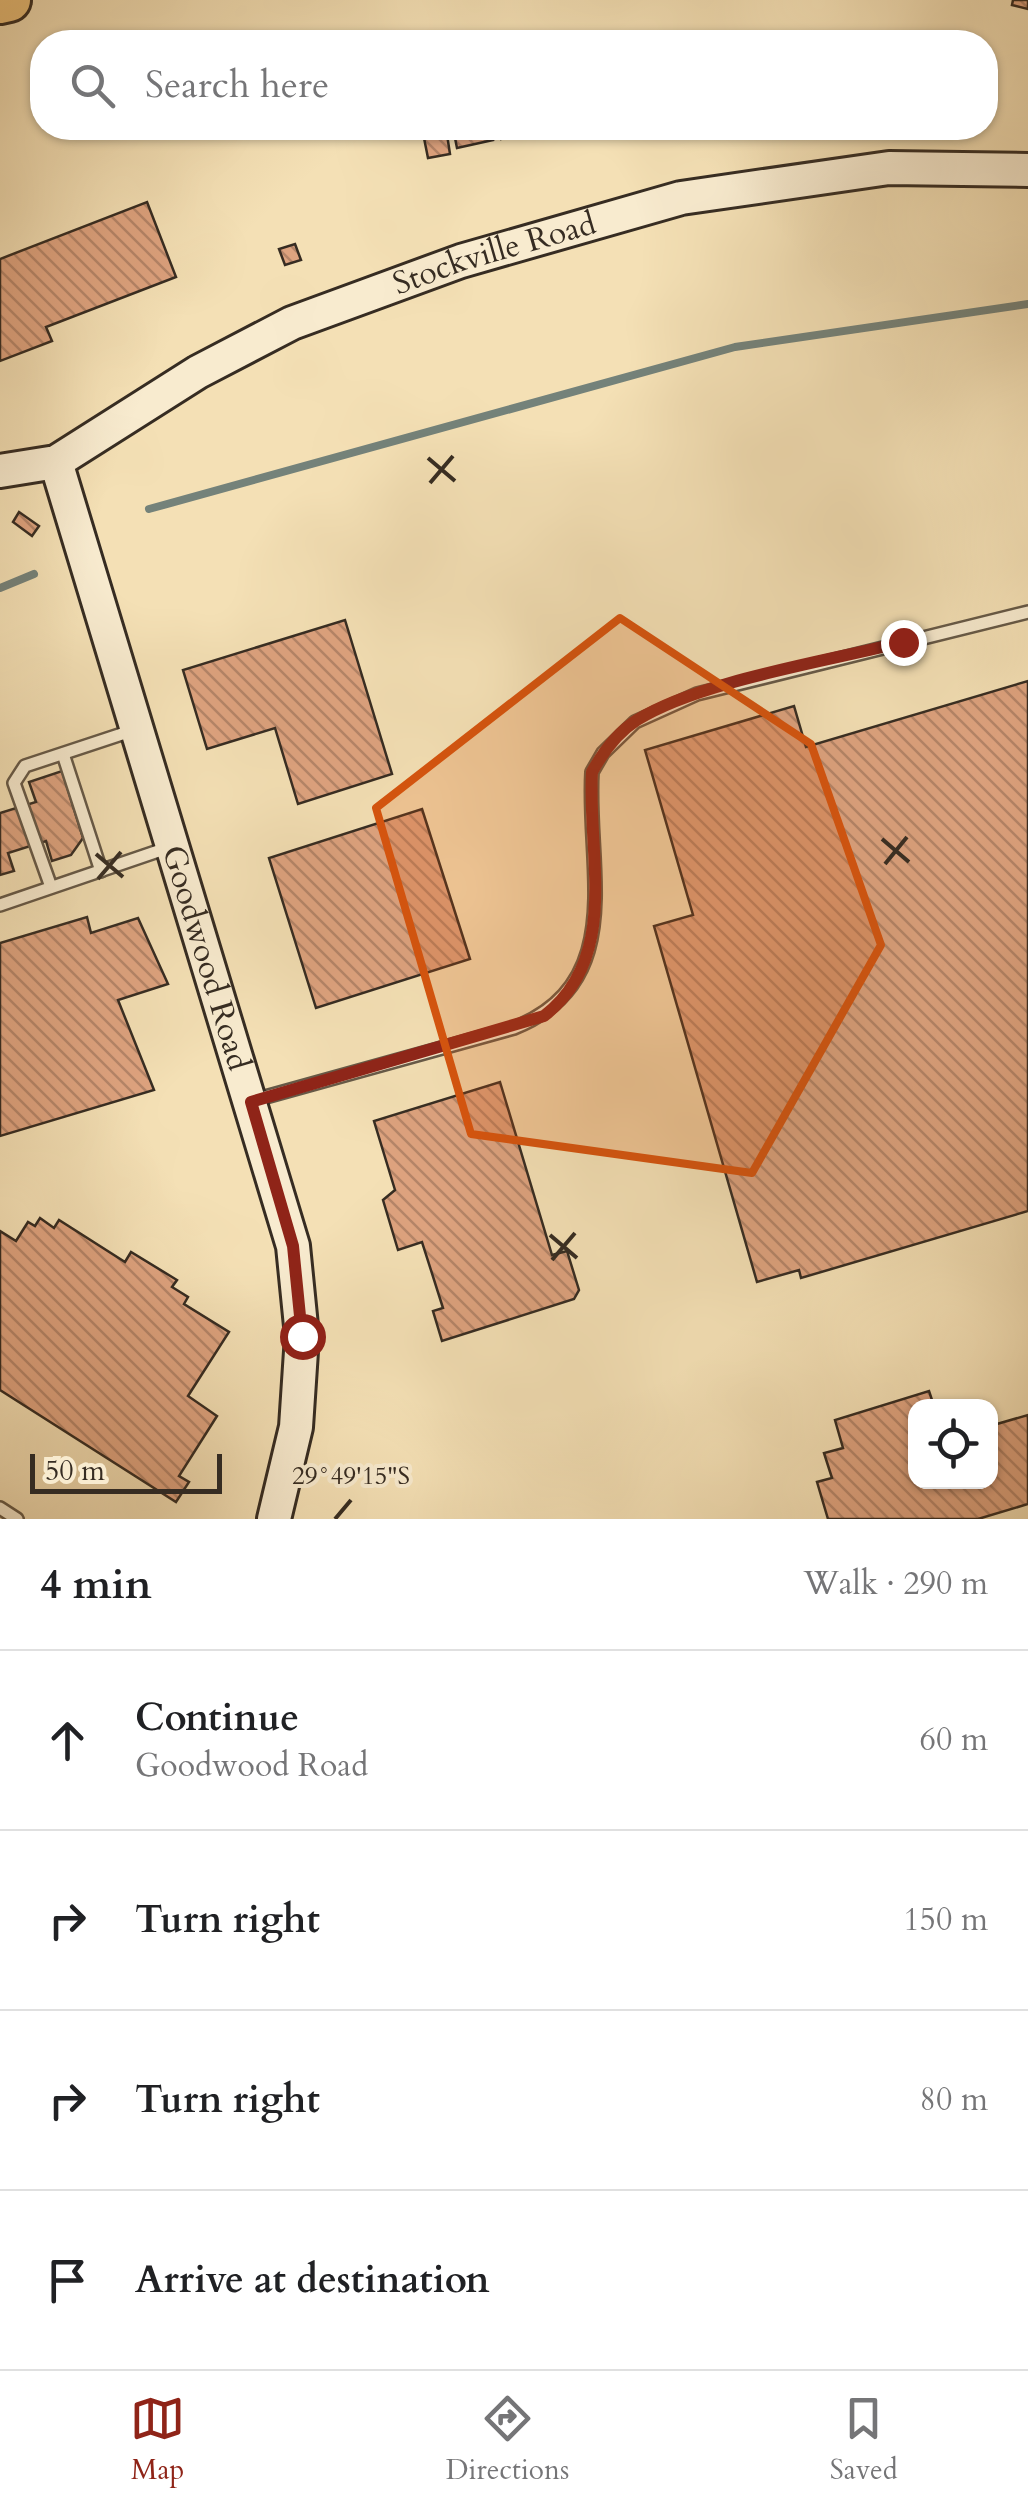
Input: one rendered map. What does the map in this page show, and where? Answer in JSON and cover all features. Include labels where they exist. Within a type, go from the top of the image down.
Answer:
[{"type":"highway","points":[[0,2],[10,0]]},
{"type":"street","name":"Stockville Road","points":[[0,470],[56,462],[198,372],[292,323],[461,262],[680,198],[889,168],[1028,170]]},
{"type":"street","name":"Goodwood Road","points":[[56,462],[293,1246],[302,1336],[296,1427],[274,1519]]},
{"type":"lane","points":[[251,1102],[514,1028],[544,1016],[561,1003],[589,952],[596,907],[592,772],[602,752],[635,722],[696,694],[1028,612]]},
{"type":"lane","points":[[51,887],[14,783],[25,766],[134,730]]},
{"type":"lane","points":[[63,754],[101,870]]},
{"type":"lane","points":[[0,905],[170,847]]},
{"type":"lane","points":[[0,1508],[17,1519]]},
{"type":"highlighted area","points":[[620,618],[811,744],[881,945],[752,1173],[471,1134],[376,808]]},
{"type":"building","points":[[1013,0],[1028,0],[1028,9],[1012,5]]},
{"type":"building","points":[[424,140],[448,140],[450,154],[428,158]]},
{"type":"building","points":[[455,140],[493,140],[457,148]]},
{"type":"building","points":[[147,202],[176,277],[46,327],[52,341],[0,361],[0,259]]},
{"type":"building","points":[[295,244],[301,260],[285,265],[279,249]]},
{"type":"building","points":[[19,512],[39,526],[32,536],[13,522]]},
{"type":"building","points":[[345,620],[392,774],[298,804],[275,728],[207,749],[183,670]]},
{"type":"building","points":[[1028,681],[1028,1211],[801,1278],[799,1270],[757,1282],[654,926],[693,915],[645,750],[794,706],[806,747]]},
{"type":"building","points":[[62,771],[83,838],[71,855],[52,861],[46,841],[8,853],[14,871],[0,875],[0,813],[36,802],[29,782]]},
{"type":"building","points":[[422,809],[470,959],[316,1008],[269,858]]},
{"type":"building","points":[[87,917],[91,933],[138,918],[168,984],[118,1000],[154,1090],[0,1136],[0,943]]},
{"type":"building","points":[[500,1082],[552,1255],[567,1251],[579,1290],[574,1299],[442,1341],[433,1311],[443,1308],[422,1242],[398,1250],[383,1200],[395,1190],[374,1121]]},
{"type":"building","points":[[40,1218],[54,1228],[59,1220],[125,1262],[131,1252],[177,1280],[172,1287],[188,1297],[184,1304],[229,1332],[188,1396],[217,1416],[179,1476],[189,1482],[176,1502],[0,1390],[0,1231],[16,1241],[28,1222],[35,1226]]},
{"type":"building","points":[[929,1391],[932,1399],[908,1399],[908,1489],[998,1489],[998,1424],[1028,1415],[1028,1504],[978,1519],[828,1519],[817,1482],[832,1478],[824,1453],[843,1448],[835,1420]]},
{"type":"waterway","points":[[149,509],[735,347],[1028,304]]},
{"type":"waterway","points":[[0,588],[34,574]]},
{"type":"route","points":[[302,1336],[293,1246],[251,1102],[514,1028],[544,1016],[561,1003],[589,952],[596,907],[590,792],[592,772],[602,752],[635,722],[696,694],[903,642]]}]
